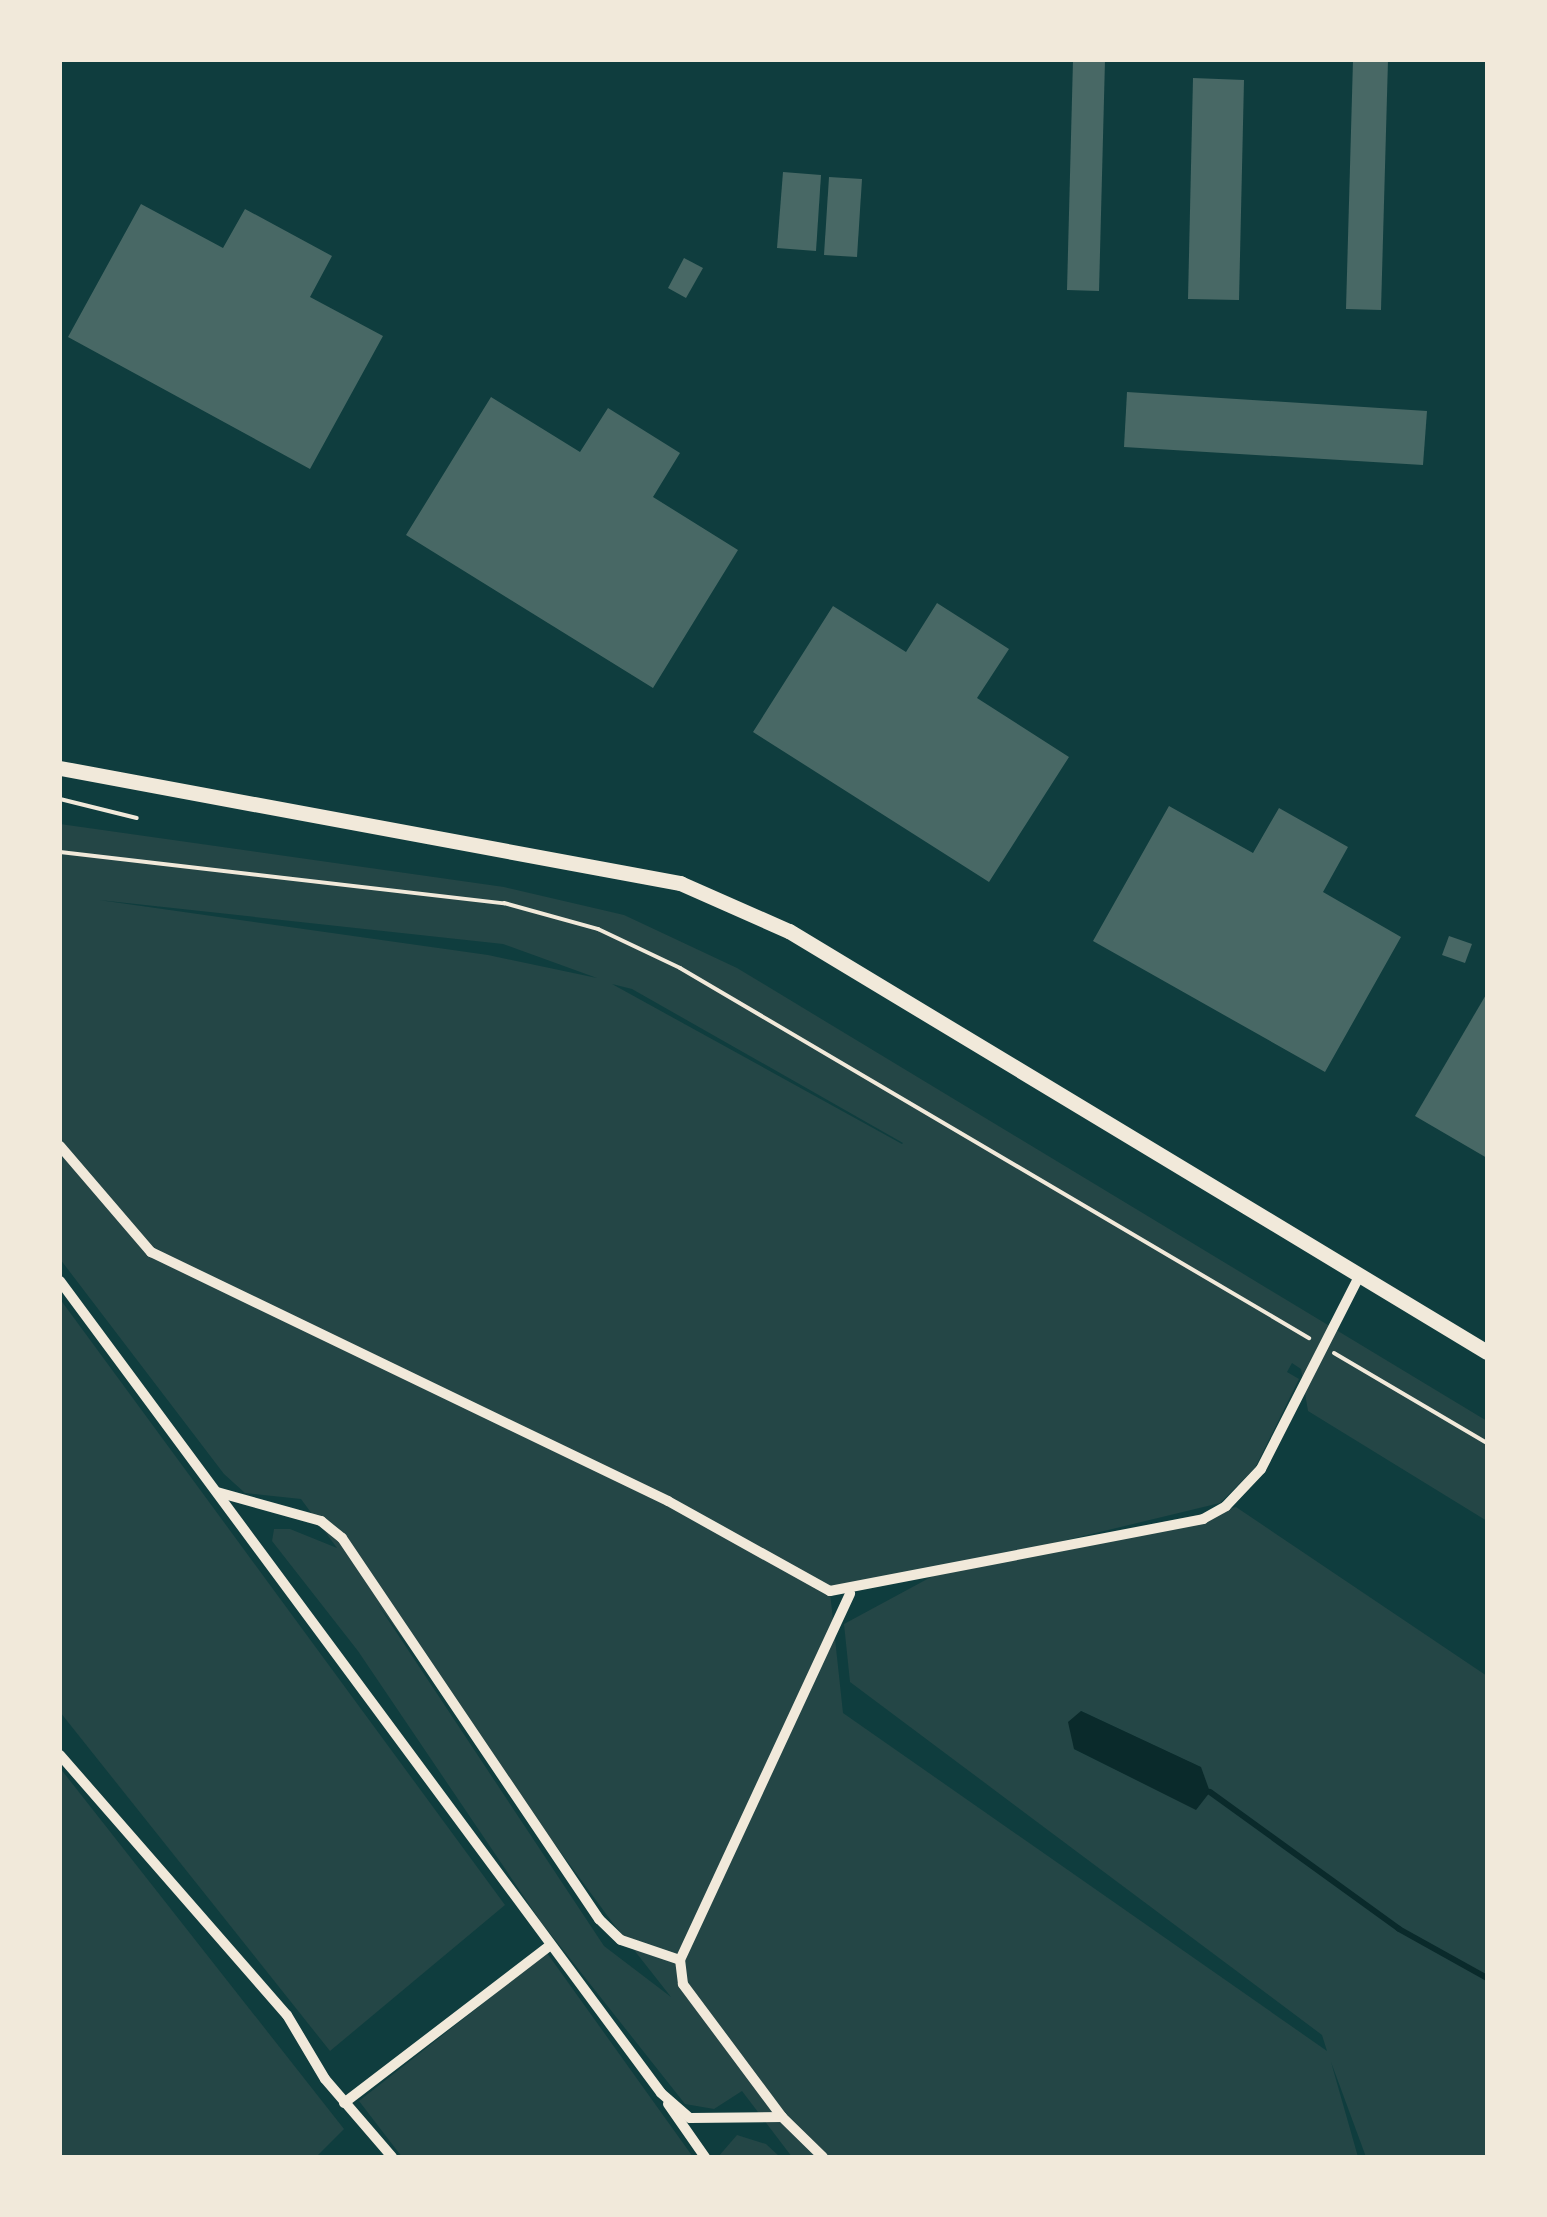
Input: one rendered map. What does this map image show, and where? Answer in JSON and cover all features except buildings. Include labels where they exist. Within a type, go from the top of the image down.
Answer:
[{"type":"main road","points":[[60,768],[680,883],[788,930],[1487,1352]]},
{"type":"street","points":[[60,1146],[151,1252],[634,1484],[830,1592],[850,1593],[1203,1519],[1261,1469],[1360,1275]]},
{"type":"street","points":[[60,1281],[705,2157]]},
{"type":"street","points":[[216,1492],[321,1521],[342,1538],[599,1920],[622,1940],[680,1960]]},
{"type":"street","points":[[823,2157],[782,2117],[683,1984],[680,1960],[850,1593]]},
{"type":"street","points":[[60,1755],[288,2015],[344,2103],[392,2157]]},
{"type":"street","points":[[344,2103],[551,1945]]},
{"type":"street","points":[[660,2094],[690,2118],[782,2117]]},
{"type":"path","points":[[60,798],[137,818]]},
{"type":"path","points":[[60,852],[504,903],[598,929],[680,968],[1487,1443]]},
{"type":"shaded area","points":[[60,824],[504,887],[624,915],[737,968],[1487,1421],[1487,1521],[1308,1411],[1301,1369],[1292,1363],[1287,1372],[1299,1379],[1255,1468],[1220,1503],[1013,1553],[1236,1507],[1487,1676],[1487,2157],[1366,2157],[1331,2062],[1358,2157],[792,2157],[742,2091],[714,2109],[685,2104],[541,1922],[358,1651],[272,1541],[274,1529],[290,1529],[337,1548],[301,1499],[245,1493],[224,1474],[60,1259]],"holes":[[[99,900],[503,944],[597,978],[488,955]],[[612,984],[632,989],[902,1144]],[[944,1570],[844,1624],[850,1682],[1322,2035],[1327,2051],[843,1713],[830,1592]],[[377,1603],[612,1922],[671,1997],[604,1946]],[[1081,1711],[1200,1767],[1196,1809],[1074,1749]]]},
{"type":"shaded area","points":[[60,1299],[505,1905],[330,2051],[60,1712]]},
{"type":"shaded area","points":[[1081,1711],[1201,1767],[1210,1792],[1196,1810],[1074,1749],[1068,1722]]},
{"type":"shaded area","points":[[60,1768],[344,2129],[316,2157],[60,2157]]},
{"type":"shaded area","points":[[547,1953],[693,2157],[402,2157],[359,2101]]},
{"type":"shaded area","points":[[737,2135],[766,2144],[780,2157],[718,2157]]},
{"type":"waterway","points":[[1210,1792],[1399,1929],[1487,1978]]}]
